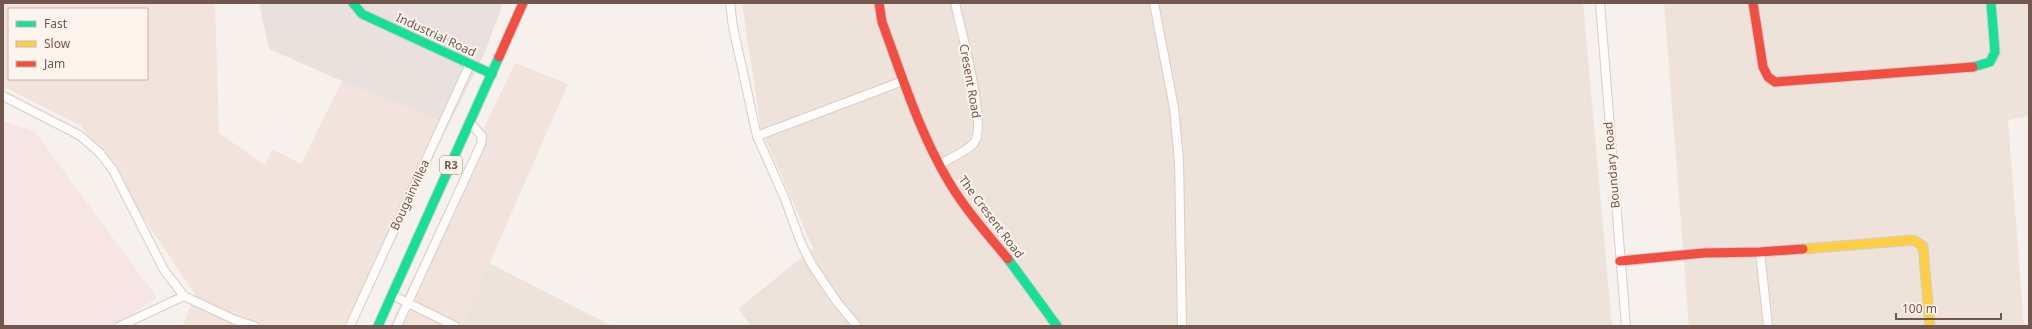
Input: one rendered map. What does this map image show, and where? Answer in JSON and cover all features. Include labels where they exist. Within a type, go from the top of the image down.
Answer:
[{"type":"main road","name":"Industrial Road","points":[[353,3],[362,14],[492,74]]},
{"type":"main road","name":"R3","points":[[378,326],[524,3]]},
{"type":"main road","name":"The Cresent Road","points":[[879,3],[882,22],[924,135],[968,210],[1012,264],[1057,326]]},
{"type":"main road","points":[[1753,3],[1763,67],[1768,77],[1775,82],[1975,67],[1990,62],[1995,52],[1991,3]]},
{"type":"main road","points":[[1620,261],[1704,253],[1760,252],[1913,240],[1919,242],[1923,246],[1930,326]]},
{"type":"street","points":[[730,3],[733,27],[757,136],[785,199],[801,243],[812,265],[833,296],[857,326]]},
{"type":"street","name":"Cresent Road","points":[[940,164],[974,143],[978,133],[974,87],[955,3]]},
{"type":"street","points":[[1154,3],[1174,108],[1179,162],[1182,326]]},
{"type":"street","name":"Boundary Road","points":[[1600,3],[1626,326]]},
{"type":"street","name":"Bougainvillea","points":[[350,326],[470,64]]},
{"type":"street","points":[[757,136],[903,81]]},
{"type":"street","points":[[3,96],[79,135],[99,152],[113,170],[164,270],[184,296],[238,323],[254,326]]},
{"type":"street","points":[[397,326],[481,144],[482,136],[470,123]]},
{"type":"street","points":[[1760,252],[1768,326]]},
{"type":"street","points":[[392,295],[456,326]]},
{"type":"street","points":[[120,326],[184,296]]},
{"type":"shaded area","points":[[3,3],[215,3],[219,133],[265,165],[272,149],[301,164],[342,81],[449,124],[355,326],[183,326],[195,294],[81,126],[3,86]]},
{"type":"shaded area","points":[[259,3],[503,3],[485,52],[449,124],[342,81],[269,49]]},
{"type":"shaded area","points":[[742,3],[1583,3],[1612,326],[751,326],[738,309],[813,248],[761,129]]},
{"type":"shaded area","points":[[1664,3],[2029,3],[2029,116],[2008,120],[2024,326],[1689,326]]},
{"type":"shaded area","points":[[515,63],[568,84],[462,326],[390,326]]},
{"type":"shaded area","points":[[3,121],[35,132],[157,298],[114,326],[3,326]]},
{"type":"shaded area","points":[[489,263],[612,326],[462,326]]},
{"type":"traffic: fast","points":[[353,3],[362,14],[492,74]]},
{"type":"traffic: fast","points":[[1973,67],[1990,62],[1995,52],[1991,3]]},
{"type":"traffic: fast","points":[[378,326],[499,57]]},
{"type":"traffic: fast","points":[[1008,259],[1057,326]]},
{"type":"traffic: slow","points":[[1803,249],[1913,240],[1923,246],[1930,326]]},
{"type":"traffic: jam","points":[[499,57],[523,3]]},
{"type":"traffic: jam","points":[[879,3],[882,22],[904,83],[920,124],[938,163],[962,202],[1008,259]]},
{"type":"traffic: jam","points":[[1753,3],[1763,67],[1768,77],[1775,82],[1973,67]]},
{"type":"traffic: jam","points":[[1620,261],[1704,253],[1760,252],[1803,249]]}]
